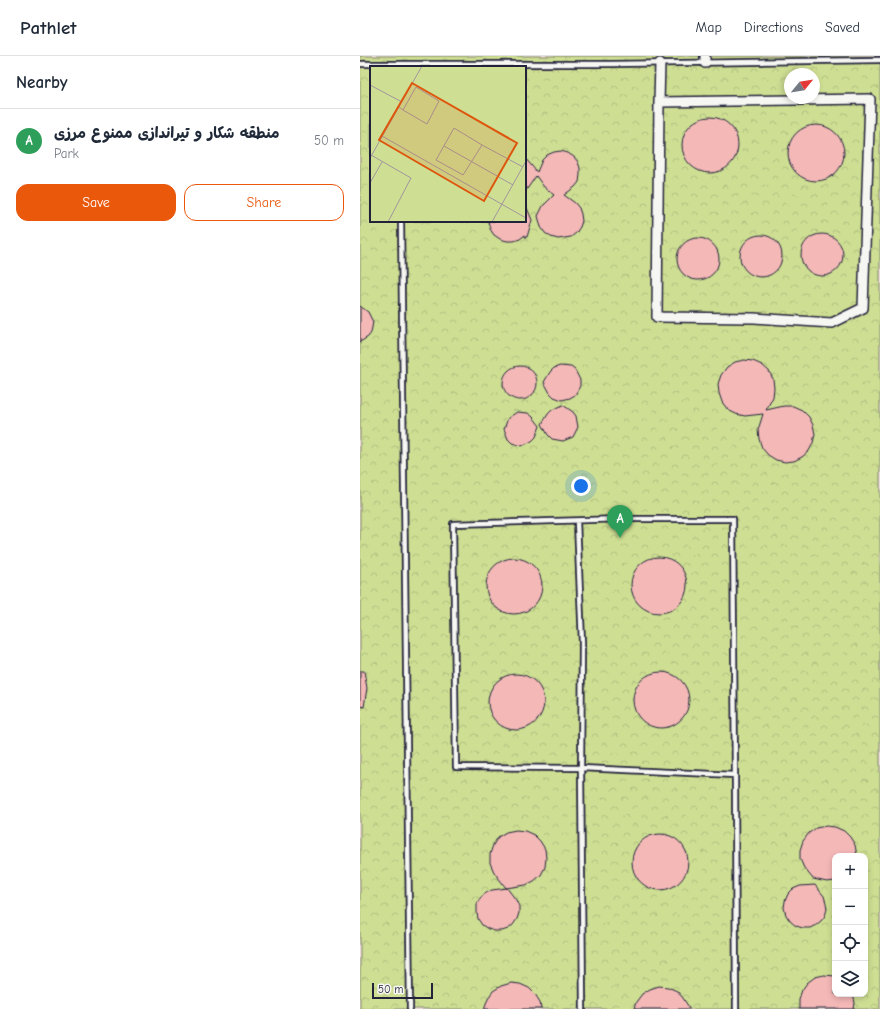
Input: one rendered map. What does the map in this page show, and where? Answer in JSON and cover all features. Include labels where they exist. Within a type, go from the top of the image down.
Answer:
[{"type":"street","points":[[660,63],[657,317],[754,318],[832,323],[863,308],[870,99],[660,102]]},
{"type":"lane","points":[[360,64],[660,63],[705,59],[880,60]]},
{"type":"lane","points":[[401,222],[410,1009]]},
{"type":"lane","points":[[735,775],[581,768],[456,767],[453,524],[623,519],[732,519],[735,775],[736,1009]]},
{"type":"lane","points":[[577,521],[582,643],[581,768],[583,1009]]},
{"type":"green space","points":[[360,56],[880,56],[880,1009],[360,1009]]},
{"type":"building","points":[[710,117],[721,119],[730,125],[736,134],[738,145],[736,156],[730,165],[721,171],[710,173],[699,171],[690,165],[684,156],[682,145],[684,134],[690,125],[699,119]]},
{"type":"building","points":[[816,125],[827,127],[836,133],[842,142],[844,153],[842,164],[836,173],[827,179],[816,181],[805,179],[796,173],[790,164],[788,153],[790,142],[796,133],[805,127]]},
{"type":"building","points":[[561,151],[568,153],[578,162],[580,168],[579,182],[564,195],[579,208],[582,221],[576,233],[571,237],[558,239],[545,233],[541,227],[538,216],[543,206],[554,195],[544,187],[536,176],[526,191],[526,159],[537,172],[542,160],[547,155]]},
{"type":"building","points":[[526,205],[532,220],[527,237],[525,237],[525,235],[514,241],[507,241],[494,235],[490,229],[488,222],[526,222]]},
{"type":"building","points":[[818,234],[826,234],[834,237],[840,243],[843,255],[840,267],[834,273],[826,276],[818,276],[810,273],[804,267],[801,259],[801,251],[804,243],[810,237]]},
{"type":"building","points":[[757,235],[765,235],[773,238],[779,244],[782,256],[779,268],[773,274],[765,277],[757,277],[749,274],[743,268],[740,260],[740,252],[743,244],[749,238]]},
{"type":"building","points":[[694,238],[702,238],[710,241],[716,247],[719,259],[716,271],[710,277],[702,280],[694,280],[686,277],[680,271],[677,263],[677,255],[680,247],[686,241]]},
{"type":"building","points":[[360,306],[368,312],[373,322],[371,333],[360,342]]},
{"type":"building","points":[[744,360],[753,361],[762,365],[769,371],[773,379],[773,397],[766,410],[784,406],[793,406],[802,410],[809,417],[815,434],[809,451],[802,457],[794,461],[785,462],[776,460],[768,455],[762,448],[759,439],[758,430],[763,414],[745,416],[736,414],[728,410],[722,402],[718,384],[721,375],[727,367],[735,362]]},
{"type":"building","points":[[517,366],[523,366],[532,371],[536,377],[536,389],[532,395],[523,400],[517,400],[508,395],[503,386],[503,380],[508,371]]},
{"type":"building","points":[[560,366],[571,367],[575,370],[580,380],[580,386],[575,395],[562,400],[554,397],[550,393],[544,382],[554,368]]},
{"type":"building","points":[[563,405],[576,416],[578,427],[573,437],[563,441],[552,439],[542,424],[552,410]]},
{"type":"building","points":[[517,412],[528,413],[540,426],[536,437],[532,441],[522,446],[512,443],[508,439],[504,429],[508,418]]},
{"type":"building","points":[[659,557],[670,559],[679,565],[685,574],[687,585],[685,596],[679,605],[670,611],[659,613],[648,611],[639,605],[633,596],[631,585],[633,574],[639,565],[648,559]]},
{"type":"building","points":[[514,558],[525,560],[534,566],[540,575],[542,586],[540,597],[534,606],[525,612],[514,614],[503,612],[494,606],[488,597],[486,586],[488,575],[494,566],[503,560]]},
{"type":"building","points":[[360,671],[364,671],[367,688],[364,707],[360,706]]},
{"type":"building","points":[[661,672],[672,674],[681,680],[687,689],[689,700],[687,711],[681,720],[672,726],[661,728],[650,726],[641,720],[635,711],[633,700],[635,689],[641,680],[650,674]]},
{"type":"building","points":[[511,674],[521,674],[536,682],[542,691],[544,702],[542,713],[536,722],[521,730],[511,730],[500,725],[493,718],[488,707],[488,697],[493,686],[500,679]]},
{"type":"building","points":[[826,826],[835,827],[844,831],[855,845],[856,853],[832,853],[832,881],[827,882],[813,879],[804,868],[800,859],[800,850],[803,841],[809,833],[816,828]]},
{"type":"building","points":[[516,830],[525,831],[534,835],[540,841],[545,849],[545,867],[541,875],[534,881],[526,885],[506,888],[494,872],[490,863],[490,854],[498,837],[506,832]]},
{"type":"building","points":[[655,834],[665,834],[680,842],[686,851],[688,862],[686,873],[680,882],[665,890],[655,890],[644,885],[637,878],[632,867],[632,857],[637,846],[644,839]]},
{"type":"building","points":[[815,885],[824,896],[827,909],[825,916],[816,925],[810,928],[796,926],[786,915],[784,908],[788,894],[793,889],[800,886]]},
{"type":"building","points":[[507,888],[519,906],[517,919],[508,929],[495,931],[488,929],[482,925],[478,919],[477,904],[480,898],[486,893],[492,890]]},
{"type":"building","points":[[824,975],[832,976],[832,997],[854,997],[854,1009],[799,1009],[799,999],[802,990],[807,983],[815,977]]},
{"type":"building","points":[[511,983],[520,984],[529,988],[540,1002],[541,1009],[484,1009],[488,998],[493,991],[501,986]]},
{"type":"building","points":[[659,986],[668,987],[677,991],[690,1009],[634,1009],[636,1002],[642,994]]},
{"type":"place","name":"منطقه شکار و تیراندازی ممنوع مرزی","points":[[620,538]]}]
